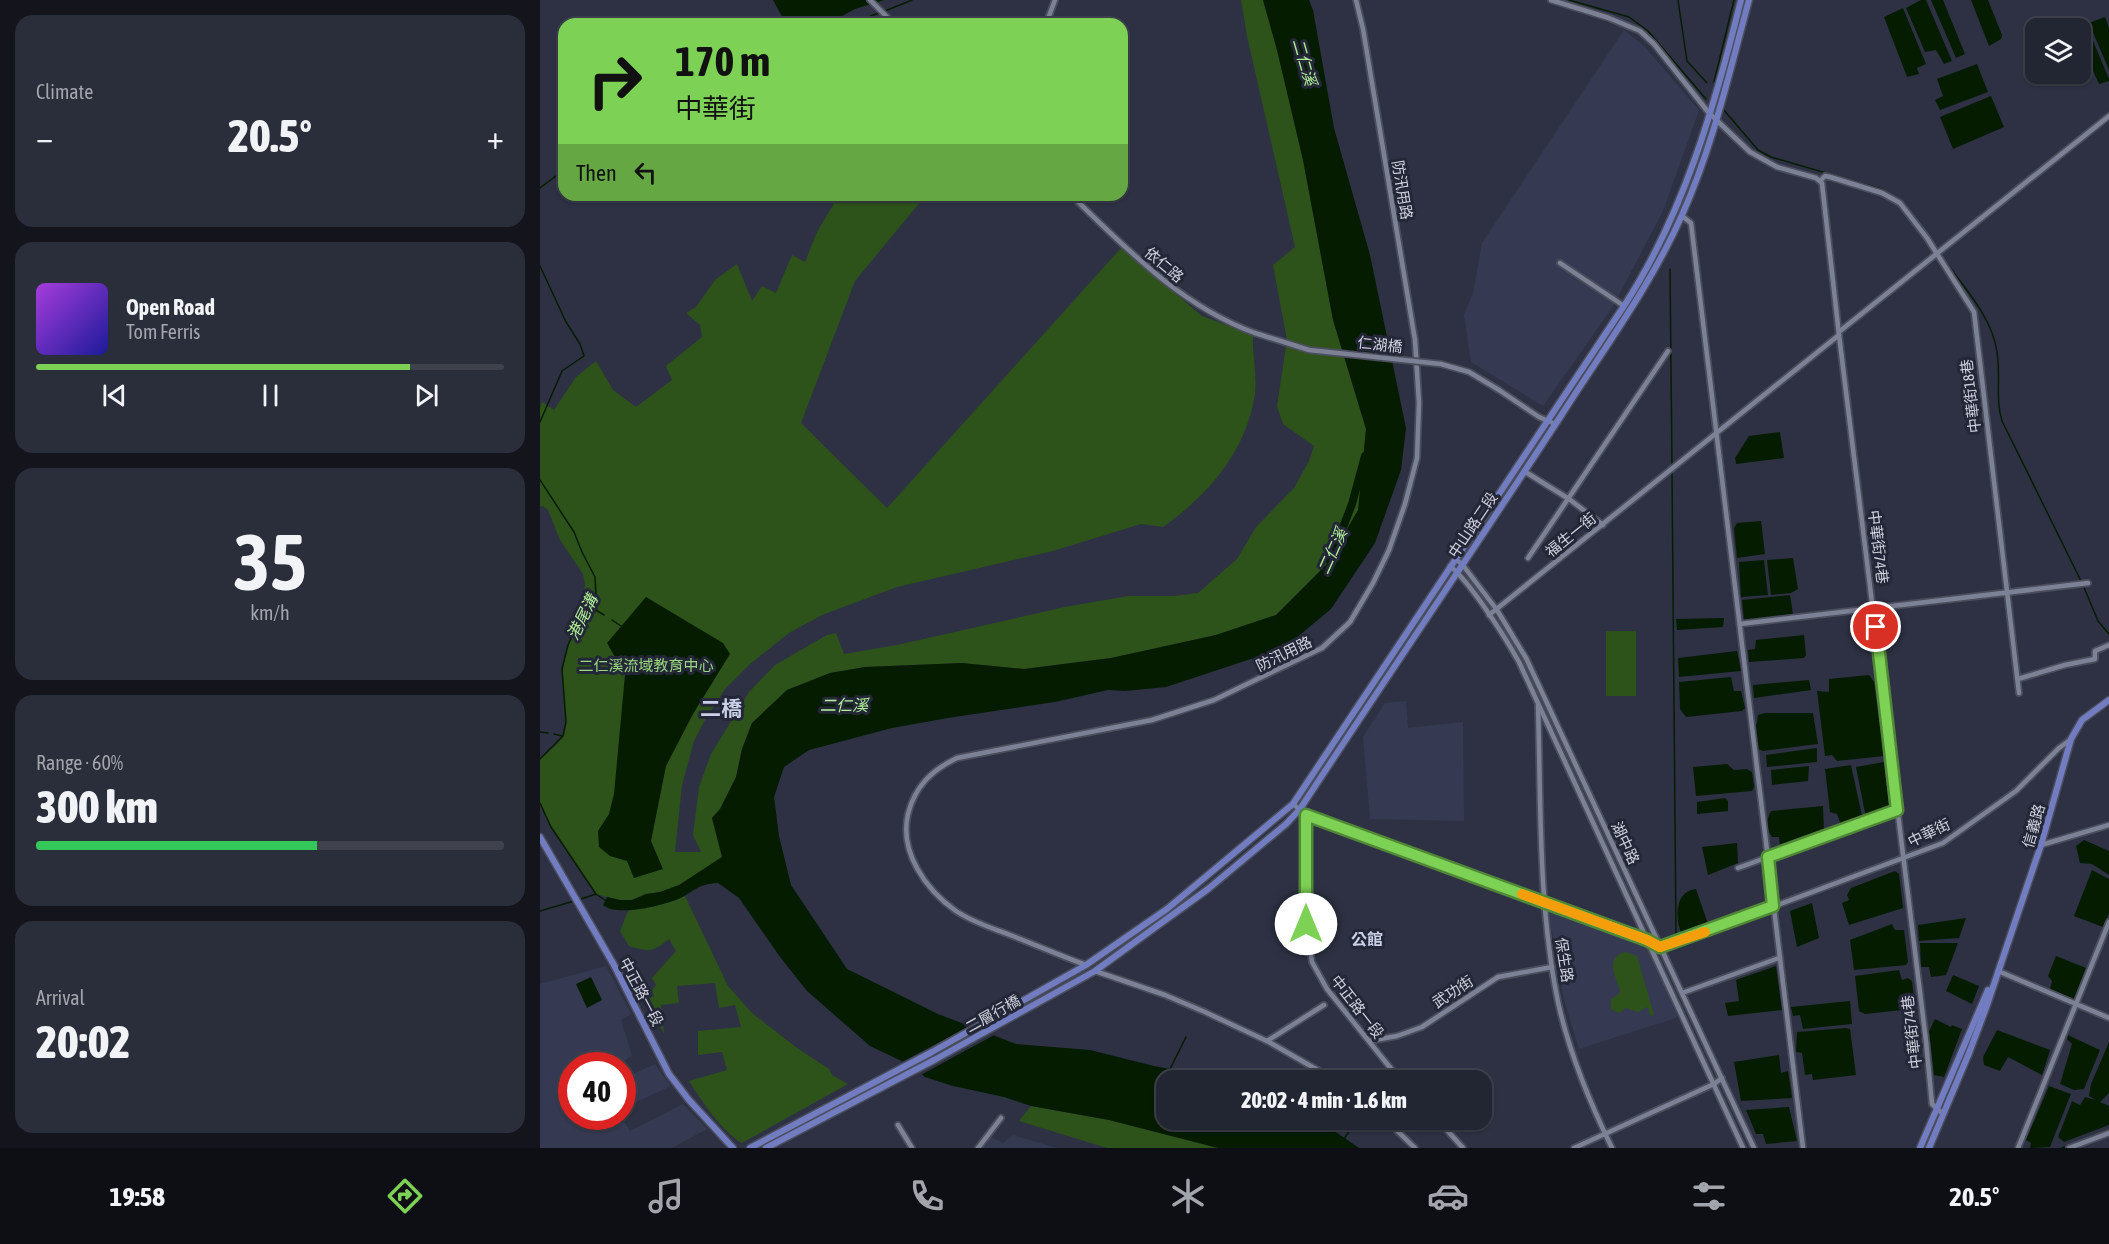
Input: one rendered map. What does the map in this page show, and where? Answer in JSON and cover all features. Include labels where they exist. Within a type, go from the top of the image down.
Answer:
[{"type":"main road","name":"中山路二段","points":[[1167,909],[1293,804],[1624,306],[1673,214],[1710,111],[1741,0]]},
{"type":"main road","name":"中山路二段","points":[[1173,916],[1258,849],[1299,809],[1636,301],[1682,216],[1707,152],[1749,0]]},
{"type":"main road","name":"信義路","points":[[1929,1148],[1969,1053],[1998,971],[2041,845],[2071,739],[2082,720],[2109,700]]},
{"type":"main road","name":"中正路一段","points":[[540,837],[574,893],[641,1016],[669,1074],[688,1100],[733,1148]]},
{"type":"main road","name":"二層行橋","points":[[750,1148],[932,1052],[1086,966],[1167,909]]},
{"type":"main road","name":"二層行橋","points":[[766,1148],[936,1059],[1095,971],[1173,916]]},
{"type":"main road","name":"信義路","points":[[1920,1148],[1979,1009],[1998,971]]},
{"type":"street","points":[[1048,18],[1055,0]]},
{"type":"street","name":"防汛用路","points":[[1086,966],[957,912],[933,891],[913,862],[907,821],[916,792],[923,782],[937,769],[957,758],[1152,720],[1183,711],[1214,700],[1322,648],[1350,622],[1373,583],[1389,550],[1405,504],[1417,458],[1419,403],[1415,340],[1363,29],[1356,0]]},
{"type":"street","points":[[1551,0],[1609,18],[1640,31],[1654,44],[1710,111],[1718,116],[1757,157],[1777,167],[1821,180]]},
{"type":"street","points":[[870,1],[888,18]]},
{"type":"street","points":[[1718,432],[2109,116]]},
{"type":"street","name":"中華街18巷","points":[[1821,180],[1825,176],[1830,177],[1882,193],[1900,203],[1927,238],[1974,312],[2019,693]]},
{"type":"street","name":"中華街74巷","points":[[1821,180],[1932,1104],[1937,1109]]},
{"type":"street","name":"依仁路","points":[[1077,201],[1174,289],[1222,319],[1255,333]]},
{"type":"street","points":[[1682,216],[1691,223],[1803,1148]]},
{"type":"street","points":[[1560,262],[1624,306]]},
{"type":"street","name":"仁湖橋","points":[[1255,333],[1309,350],[1442,364],[1469,372],[1539,417],[1555,424]]},
{"type":"street","points":[[1528,558],[1668,351]]},
{"type":"street","name":"福生一街","points":[[1489,615],[1718,432]]},
{"type":"street","points":[[1524,471],[1569,499],[1603,525]]},
{"type":"street","name":"湖中路","points":[[1455,559],[1462,564],[1497,610],[1526,658],[1754,1148]]},
{"type":"street","name":"湖中路","points":[[1450,567],[1489,615],[1520,662],[1743,1148]]},
{"type":"street","points":[[1740,624],[2085,584]]},
{"type":"street","points":[[2018,679],[2065,665],[2093,660],[2095,651],[2109,645]]},
{"type":"street","points":[[1538,701],[1542,695]]},
{"type":"street","name":"保生路","points":[[1538,701],[1544,902],[1558,1004],[1571,1048],[1612,1148]]},
{"type":"street","name":"中華街","points":[[1660,947],[1943,843],[2030,779],[2059,748],[2071,739]]},
{"type":"street","points":[[1293,804],[1306,815],[1647,940],[1660,947]]},
{"type":"street","points":[[1738,868],[1897,810]]},
{"type":"street","name":"中正路一段","points":[[1306,815],[1306,924],[1312,962],[1327,989],[1391,1070]]},
{"type":"street","points":[[2041,845],[2109,825]]},
{"type":"street","points":[[2018,1148],[2109,922]]},
{"type":"street","points":[[1682,993],[1779,958]]},
{"type":"street","name":"武功街","points":[[1369,1041],[1396,1036],[1422,1027],[1498,977],[1552,967]]},
{"type":"street","points":[[1095,971],[1165,994],[1267,1041],[1318,1070]]},
{"type":"street","points":[[1998,971],[2109,1018]]},
{"type":"street","points":[[1267,1041],[1324,1005]]},
{"type":"street","points":[[1574,1148],[1714,1084],[1722,1078]]},
{"type":"street","points":[[1937,1109],[1943,1114]]},
{"type":"street","points":[[978,1148],[1001,1118]]},
{"type":"street","points":[[898,1125],[912,1148]]},
{"type":"street","points":[[1396,1130],[1415,1148]]},
{"type":"street","points":[[1447,1130],[1463,1148]]},
{"type":"street","points":[[2069,1148],[2109,1133]]},
{"type":"shaded area","points":[[1624,30],[1644,46],[1699,110],[1663,211],[1612,308],[1543,406],[1471,362],[1464,315],[1473,293],[1482,243]]},
{"type":"shaded area","points":[[1406,701],[1408,728],[1463,722],[1464,821],[1370,819],[1363,737],[1385,703]]},
{"type":"shaded area","points":[[1554,911],[1646,946],[1677,1014],[1676,1018],[1579,1049],[1564,1000],[1549,915]]},
{"type":"shaded area","points":[[606,966],[631,1014],[621,1020],[631,1052],[558,1052],[558,1130],[636,1130],[683,1104],[707,1129],[672,1148],[540,1148],[540,984]]},
{"type":"shaded area","points":[[655,1064],[671,1086],[636,1102],[636,1072]]},
{"type":"shaded area","points":[[1013,1135],[1057,1148],[977,1148],[989,1136],[1003,1143]]},
{"type":"green space","name":"二仁溪流域教育中心","points":[[1241,0],[1263,0],[1303,160],[1333,320],[1366,429],[1359,510],[1326,565],[1276,615],[1216,635],[1111,658],[1024,669],[962,663],[866,667],[830,673],[787,690],[752,723],[742,749],[736,777],[720,809],[712,818],[722,857],[680,885],[660,892],[646,894],[632,900],[620,900],[596,894],[551,827],[540,803],[540,759],[561,739],[566,726],[562,682],[565,658],[577,627],[591,607],[584,599],[583,574],[560,540],[548,510],[543,506],[540,507],[540,408],[542,402],[554,410],[576,377],[596,361],[613,390],[636,407],[672,380],[666,366],[702,337],[700,325],[686,313],[696,307],[715,280],[737,264],[752,301],[762,286],[776,293],[792,255],[805,262],[817,232],[835,201],[921,201],[855,281],[801,423],[887,508],[1121,248],[1202,316],[1253,335],[1255,394],[1243,435],[1223,470],[1210,486],[1163,527],[1141,524],[1053,551],[897,587],[822,615],[789,633],[750,664],[725,689],[705,720],[694,741],[682,785],[675,852],[701,852],[693,835],[699,787],[711,754],[749,692],[775,665],[827,635],[836,633],[844,654],[897,645],[1065,607],[1128,596],[1174,596],[1198,593],[1237,559],[1256,527],[1294,488],[1309,461],[1314,446],[1283,424],[1277,406],[1287,340],[1273,265],[1295,247],[1247,36]]},
{"type":"green space","points":[[1606,631],[1636,631],[1636,696],[1606,696]]},
{"type":"green space","points":[[685,896],[728,986],[752,1013],[797,1048],[829,1069],[832,1075],[848,1084],[742,1143],[720,1124],[689,1081],[727,1070],[722,1052],[698,1055],[698,1031],[741,1027],[735,1005],[719,1008],[715,983],[677,986],[679,1003],[661,1005],[664,1034],[646,1001],[654,996],[652,990],[656,985],[652,978],[676,951],[669,939],[650,950],[629,946],[620,931],[628,911]]},
{"type":"green space","points":[[1626,952],[1637,956],[1654,1015],[1650,1016],[1648,1007],[1638,1012],[1626,1008],[1619,1013],[1611,1009],[1611,999],[1620,991],[1614,974],[1613,962],[1619,954]]},
{"type":"green space","points":[[1031,1106],[1109,1120],[1218,1148],[1107,1148],[1019,1121]]},
{"type":"water","points":[[773,0],[884,0],[855,9],[838,18],[783,18]]},
{"type":"water","name":"二仁溪","points":[[1263,0],[1309,0],[1313,10],[1334,128],[1370,255],[1406,428],[1401,470],[1375,543],[1331,609],[1284,648],[1166,687],[1125,691],[1108,690],[1055,702],[948,718],[892,728],[809,750],[784,767],[774,797],[779,836],[791,885],[847,969],[938,1014],[1016,1044],[1090,1050],[1175,1070],[1156,1070],[1156,1130],[1333,1130],[1359,1148],[1218,1148],[1109,1120],[1031,1106],[925,1077],[910,1065],[870,1046],[807,991],[739,898],[718,883],[705,885],[676,900],[649,907],[618,910],[603,905],[607,897],[632,900],[679,885],[722,857],[712,818],[720,809],[736,777],[742,749],[752,723],[787,690],[830,673],[865,667],[962,663],[1024,669],[1111,658],[1216,635],[1276,615],[1326,565],[1358,510],[1366,429],[1333,320],[1303,160]]},
{"type":"water","points":[[1921,0],[1926,0],[1952,61],[1944,64],[1936,50],[1925,52],[1906,8]]},
{"type":"water","points":[[1931,0],[1943,0],[1965,54],[1956,58]]},
{"type":"water","points":[[1971,0],[1988,0],[2002,35],[2001,39],[1989,46]]},
{"type":"water","points":[[1903,8],[1926,64],[1917,68],[1919,74],[1907,77],[1884,17]]},
{"type":"water","points":[[2105,17],[2109,28],[2109,70],[2091,28],[2091,22]]},
{"type":"water","points":[[2091,36],[2109,79],[2099,84],[2091,66]]},
{"type":"water","points":[[1977,64],[1988,92],[1940,110],[1935,100],[1943,96],[1937,79]]},
{"type":"water","points":[[1991,96],[2004,127],[1953,149],[1940,117]]},
{"type":"water","points":[[1780,432],[1784,458],[1736,464],[1735,458],[1749,436]]},
{"type":"water","points":[[1761,521],[1765,554],[1737,558],[1734,528],[1737,523]]},
{"type":"water","points":[[1793,558],[1798,589],[1791,593],[1771,595],[1767,560]]},
{"type":"water","points":[[1764,560],[1768,595],[1741,597],[1739,562]]},
{"type":"water","points":[[1790,595],[1793,614],[1744,620],[1742,600]]},
{"type":"water","points":[[646,597],[723,643],[730,654],[693,714],[666,766],[651,841],[663,869],[634,878],[627,861],[610,856],[599,847],[598,831],[609,814],[614,794],[625,675],[607,643]]},
{"type":"water","points":[[1724,618],[1723,627],[1677,630],[1676,619]]},
{"type":"water","points":[[1804,635],[1806,655],[1804,658],[1749,662],[1748,650],[1755,649],[1756,640]]},
{"type":"water","points":[[1737,651],[1741,671],[1679,677],[1678,658]]},
{"type":"water","points":[[1869,675],[1874,682],[1884,756],[1837,761],[1832,755],[1825,756],[1817,691],[1829,692],[1829,679]]},
{"type":"water","points":[[1731,677],[1734,691],[1741,691],[1745,708],[1742,711],[1686,717],[1680,709],[1679,682]]},
{"type":"water","points":[[1809,680],[1811,690],[1754,698],[1753,685]]},
{"type":"water","points":[[1813,713],[1818,744],[1763,751],[1758,749],[1755,725],[1758,715]]},
{"type":"water","points":[[1817,748],[1817,762],[1767,767],[1766,755]]},
{"type":"water","points":[[1884,762],[1889,805],[1866,818],[1856,767]]},
{"type":"water","points":[[1727,764],[1734,770],[1747,769],[1752,772],[1754,787],[1752,791],[1696,796],[1693,767]]},
{"type":"water","points":[[1851,765],[1862,816],[1841,825],[1837,814],[1830,812],[1825,769]]},
{"type":"water","points":[[1809,766],[1808,781],[1772,785],[1771,770]]},
{"type":"water","points":[[1725,798],[1728,801],[1728,811],[1697,814],[1697,802]]},
{"type":"water","points":[[1823,806],[1824,831],[1780,848],[1779,837],[1772,837],[1768,827],[1771,811]]},
{"type":"water","points":[[2084,840],[2109,851],[2109,875],[2092,864],[2080,863],[2076,846]]},
{"type":"water","points":[[1737,843],[1738,863],[1708,875],[1702,847]]},
{"type":"water","points":[[2092,870],[2109,879],[2109,913],[2103,927],[2074,916]]},
{"type":"water","points":[[1895,871],[1899,874],[1903,908],[1849,925],[1842,903],[1849,900],[1847,895],[1851,888]]},
{"type":"water","points":[[1696,889],[1708,924],[1681,933],[1678,920],[1680,900],[1684,894]]},
{"type":"water","points":[[1812,903],[1819,938],[1797,947],[1790,911]]},
{"type":"water","points":[[1966,918],[1959,938],[1919,941],[1918,925]]},
{"type":"water","points":[[1892,924],[1895,930],[1904,930],[1908,962],[1906,965],[1854,970],[1850,940]]},
{"type":"water","points":[[1920,943],[1958,943],[1946,975],[1931,977],[1929,967],[1921,967]]},
{"type":"water","points":[[2056,956],[2086,968],[2074,999],[2050,989],[2052,981],[2048,976]]},
{"type":"water","points":[[1776,966],[1782,1010],[1728,1016],[1725,1003],[1739,1001],[1736,980]]},
{"type":"water","points":[[1899,970],[1902,980],[1908,978],[1912,981],[1915,1006],[1912,1009],[1865,1014],[1859,1011],[1855,976]]},
{"type":"water","points":[[1953,975],[1979,986],[1972,1004],[1946,991]]},
{"type":"water","points":[[591,977],[602,1000],[587,1008],[576,984]]},
{"type":"water","points":[[1850,1001],[1852,1024],[1803,1029],[1800,1015],[1793,1016],[1791,1007]]},
{"type":"water","points":[[1935,1019],[1951,1027],[1952,1025],[1962,1029],[1944,1077],[1934,1075],[1929,1031]]},
{"type":"water","points":[[1850,1029],[1856,1075],[1813,1080],[1812,1074],[1805,1075],[1802,1053],[1796,1052],[1797,1032]]},
{"type":"water","points":[[1997,1030],[2050,1050],[2042,1075],[2008,1057],[2000,1071],[1984,1065],[1983,1057]]},
{"type":"water","points":[[2068,1035],[2100,1050],[2084,1089],[2074,1090],[2060,1084],[2072,1044],[2067,1039]]},
{"type":"water","points":[[2109,1042],[2109,1093],[2100,1102],[2109,1106],[2109,1125],[2064,1142],[2058,1137],[2072,1101],[2080,1105],[2085,1097],[2096,1100],[2089,1096],[2091,1084]]},
{"type":"water","points":[[1779,1055],[1781,1073],[1788,1071],[1792,1098],[1741,1101],[1734,1062]]},
{"type":"water","points":[[2049,1086],[2071,1094],[2050,1147],[2030,1148],[2031,1143],[2026,1140]]},
{"type":"water","points":[[1789,1107],[1797,1141],[1766,1144],[1763,1134],[1756,1134],[1746,1110]]},
{"type":"pier","points":[[972,1025],[996,1034],[919,1076],[900,1063]]},
{"type":"waterway","points":[[885,11],[912,0]]},
{"type":"waterway","points":[[1569,0],[1629,17],[1648,31],[1706,99]]},
{"type":"waterway","points":[[1678,0],[1687,61],[1707,83]]},
{"type":"waterway","points":[[1714,82],[1734,0]]},
{"type":"waterway","points":[[866,18],[881,12]]},
{"type":"waterway","points":[[1723,109],[1758,150],[1771,157],[1881,189],[1904,203],[1914,217]]},
{"type":"waterway","points":[[540,188],[558,174]]},
{"type":"waterway","points":[[1939,253],[1974,300],[1989,325],[1997,352],[2002,421],[2081,581]]},
{"type":"waterway","points":[[540,266],[584,356],[562,371],[540,422]]},
{"type":"waterway","points":[[1670,269],[1672,466]]},
{"type":"waterway","name":"二仁溪","points":[[1330,561],[1352,504],[1365,456]]},
{"type":"waterway","points":[[1672,471],[1676,936],[1678,940]]},
{"type":"waterway","name":"港尾溝","points":[[540,480],[574,532],[595,577],[596,596],[591,607],[579,621],[568,645],[562,669],[566,722],[563,736],[540,759]]},
{"type":"waterway","points":[[2083,585],[2098,621],[2109,634]]},
{"type":"waterway","points":[[591,607],[604,615]]},
{"type":"waterway","points":[[612,620],[621,626]]},
{"type":"waterway","points":[[540,732],[548,733]]},
{"type":"waterway","points":[[554,734],[562,736]]},
{"type":"waterway","name":"港尾溝","points":[[540,803],[551,827],[596,894],[606,901]]},
{"type":"waterway","points":[[578,900],[596,894]]},
{"type":"waterway","points":[[540,911],[574,901]]},
{"type":"waterway","points":[[1170,1070],[1186,1037]]},
{"type":"waterway","points":[[1344,1139],[1350,1130]]},
{"type":"waterway","points":[[2062,1148],[2109,1130]]},
{"type":"slow traffic","points":[[1522,894],[1647,940],[1660,947],[1705,932]]},
{"type":"district","name":"二橋","points":[[721,709]]},
{"type":"district","name":"公館","points":[[1367,939]]},
{"type":"route","points":[[1306,924],[1306,815],[1647,940],[1660,947],[1773,906],[1768,857],[1897,810],[1876,627]]}]
